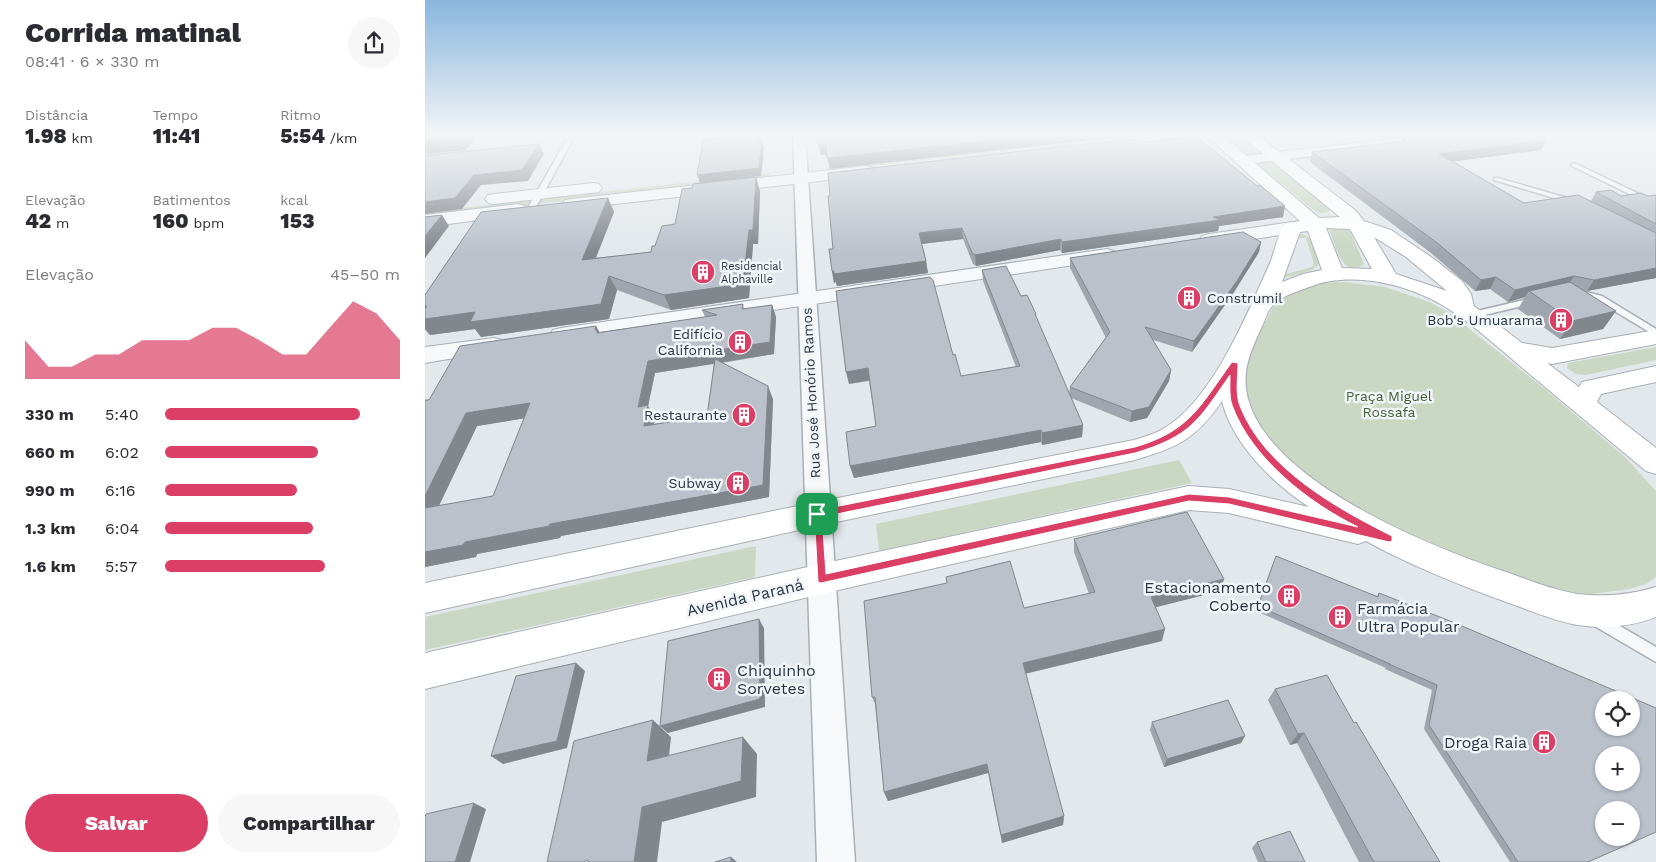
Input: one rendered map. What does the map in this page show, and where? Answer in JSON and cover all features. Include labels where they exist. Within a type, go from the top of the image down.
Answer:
[{"type":"main road","points":[[1260,174],[1315,224],[1334,274]]},
{"type":"main road","points":[[1299,174],[1357,224],[1387,277]]},
{"type":"main road","points":[[425,598],[817,514],[1135,450],[1160,442],[1184,429],[1201,411],[1234,363],[1283,256],[1292,228],[1334,222],[1357,224],[1378,230],[1393,238],[1454,286],[1461,294],[1468,312]]},
{"type":"main road","points":[[1264,300],[1298,282],[1334,274],[1387,277],[1435,294],[1468,312],[1583,402],[1656,463]]},
{"type":"main road","points":[[1516,350],[1552,356],[1656,335]]},
{"type":"main road","points":[[1234,363],[1233,388],[1236,405],[1257,443],[1274,463],[1305,489],[1352,520],[1485,581],[1551,603],[1582,610],[1629,610],[1656,602]]},
{"type":"main road","points":[[1583,402],[1591,388],[1656,374]]},
{"type":"main road","name":"Avenida Paraná","points":[[425,671],[821,579],[1189,498],[1229,500],[1389,538]]},
{"type":"street","points":[[425,220],[535,201],[780,174]]},
{"type":"street","name":"Rua José Honório Ramos","points":[[800,174],[836,862]]},
{"type":"street","points":[[425,206],[535,201]]},
{"type":"street","points":[[1193,242],[1292,228]]},
{"type":"street","points":[[543,337],[1124,252]]},
{"type":"street","points":[[425,355],[513,342]]},
{"type":"lane","points":[[535,201],[550,174]]},
{"type":"lane","points":[[1592,174],[1656,205]]},
{"type":"lane","points":[[1496,179],[1560,196],[1588,208]]},
{"type":"lane","points":[[1567,292],[1583,293],[1599,298],[1656,335]]},
{"type":"lane","points":[[1468,312],[1548,297]]},
{"type":"lane","points":[[1582,610],[1656,655]]},
{"type":"green space","points":[[770,174],[770,178],[425,217],[425,212]]},
{"type":"green space","points":[[1269,174],[1288,174],[1331,209],[1328,212],[1320,213],[1312,209]]},
{"type":"green space","points":[[1344,227],[1350,231],[1364,264],[1356,268],[1345,264],[1337,251],[1329,229]]},
{"type":"green space","points":[[1303,234],[1312,240],[1319,264],[1312,270],[1281,279],[1279,276],[1312,267],[1314,264],[1306,238],[1296,238],[1293,236]]},
{"type":"green space","name":"Praça Miguel Rossafa","points":[[1344,282],[1385,287],[1429,302],[1448,312],[1546,390],[1626,458],[1656,491],[1656,577],[1646,584],[1629,589],[1585,595],[1559,592],[1527,583],[1409,535],[1342,502],[1263,439],[1243,392],[1247,362],[1255,340],[1275,304],[1288,293],[1321,283]]},
{"type":"green space","points":[[1656,347],[1656,360],[1586,375],[1576,374],[1567,368],[1568,363]]},
{"type":"green space","points":[[1179,460],[1192,483],[879,551],[876,524]]},
{"type":"green space","points":[[756,546],[755,577],[425,650],[425,617]]},
{"type":"building","points":[[425,174],[481,174],[474,175],[455,198],[425,202]]},
{"type":"building","points":[[828,174],[1243,174],[1257,186],[1261,186],[1285,206],[1213,217],[1220,220],[1062,242],[1061,239],[975,255],[972,253],[962,228],[919,233],[926,261],[834,274],[829,249],[833,249],[828,196],[830,196]]},
{"type":"building","points":[[1343,174],[1474,174],[1524,203],[1578,195],[1656,233],[1656,268],[1594,280],[1574,276],[1515,290],[1496,277],[1481,280],[1436,242]]},
{"type":"building","points":[[756,177],[753,230],[749,230],[743,284],[664,295],[609,276],[601,304],[470,322],[475,312],[425,319],[425,309],[427,306],[425,306],[425,295],[481,212],[608,198],[582,260],[651,252],[662,226],[675,224],[682,189],[692,188],[693,184]]},
{"type":"building","points":[[1611,190],[1621,196],[1641,193],[1648,196],[1656,195],[1656,224],[1596,192]]},
{"type":"building","points":[[442,215],[425,236],[425,217]]},
{"type":"building","points":[[1243,232],[1261,242],[1237,281],[1194,341],[1145,327],[1171,370],[1149,407],[1132,411],[1070,387],[1110,332],[1070,258]]},
{"type":"building","points":[[1006,266],[1021,296],[1027,295],[1083,425],[1042,433],[1041,430],[850,466],[846,432],[876,426],[868,368],[846,372],[836,291],[930,277],[933,280],[953,355],[955,354],[961,376],[1020,366],[982,270]]},
{"type":"building","points":[[1570,282],[1616,311],[1572,321],[1529,291]]},
{"type":"building","points":[[743,304],[742,309],[772,305],[770,342],[648,361],[638,407],[648,405],[644,426],[707,416],[715,359],[768,386],[763,485],[550,524],[549,526],[465,542],[463,545],[425,552],[425,508],[493,496],[530,403],[466,413],[425,496],[425,400],[429,400],[460,346],[596,326],[595,330],[597,330],[597,333],[717,315],[702,310]]},
{"type":"building","points":[[1187,512],[1224,579],[1151,597],[1165,629],[1023,663],[1064,816],[1001,835],[987,764],[884,792],[875,697],[872,697],[864,601],[947,583],[946,577],[1010,561],[1024,608],[1095,592],[1074,539]]},
{"type":"building","name":"Droga Raia","points":[[1276,556],[1378,597],[1379,593],[1450,621],[1616,691],[1595,691],[1595,736],[1640,736],[1640,701],[1656,708],[1656,832],[1640,839],[1640,801],[1595,801],[1595,846],[1624,846],[1588,862],[1518,862],[1429,725],[1437,685],[1258,606]]},
{"type":"building","name":"Chiquinho Sorvetes","points":[[759,619],[760,699],[660,726],[668,641]]},
{"type":"building","points":[[576,663],[557,741],[491,756],[516,676]]},
{"type":"building","points":[[1327,675],[1354,723],[1356,722],[1440,862],[1374,862],[1304,733],[1298,734],[1275,689]]},
{"type":"building","points":[[1228,700],[1245,736],[1167,759],[1152,722]]},
{"type":"building","points":[[653,720],[647,761],[743,737],[741,781],[642,807],[634,862],[588,862],[588,860],[583,862],[547,862],[574,741]]},
{"type":"building","points":[[474,803],[455,862],[425,862],[426,814]]},
{"type":"building","points":[[1290,831],[1305,862],[1266,862],[1257,842]]},
{"type":"building","points":[[731,857],[731,862],[715,862]]},
{"type":"place","name":"Residencial Alphaville","points":[[703,272]]},
{"type":"place","name":"Construmil","points":[[1189,298]]},
{"type":"place","name":"Bob's Umuarama","points":[[1561,320]]},
{"type":"place","name":"Edifício California","points":[[740,342]]},
{"type":"place","name":"Restaurante","points":[[744,415]]},
{"type":"place","name":"Subway","points":[[738,483]]},
{"type":"place","name":"Estacionamento Coberto","points":[[1289,596]]},
{"type":"place","name":"Farmácia Ultra Popular","points":[[1340,617]]},
{"type":"place","name":"Chiquinho Sorvetes","points":[[719,679]]},
{"type":"place","name":"Droga Raia","points":[[1544,742]]},
{"type":"route","points":[[1234,363],[1233,388],[1236,405],[1247,428],[1274,463],[1305,489],[1352,520],[1389,538],[1229,500],[1189,498],[1159,503],[821,579],[817,514],[1135,450],[1160,442],[1184,429],[1201,411],[1234,363]]}]
